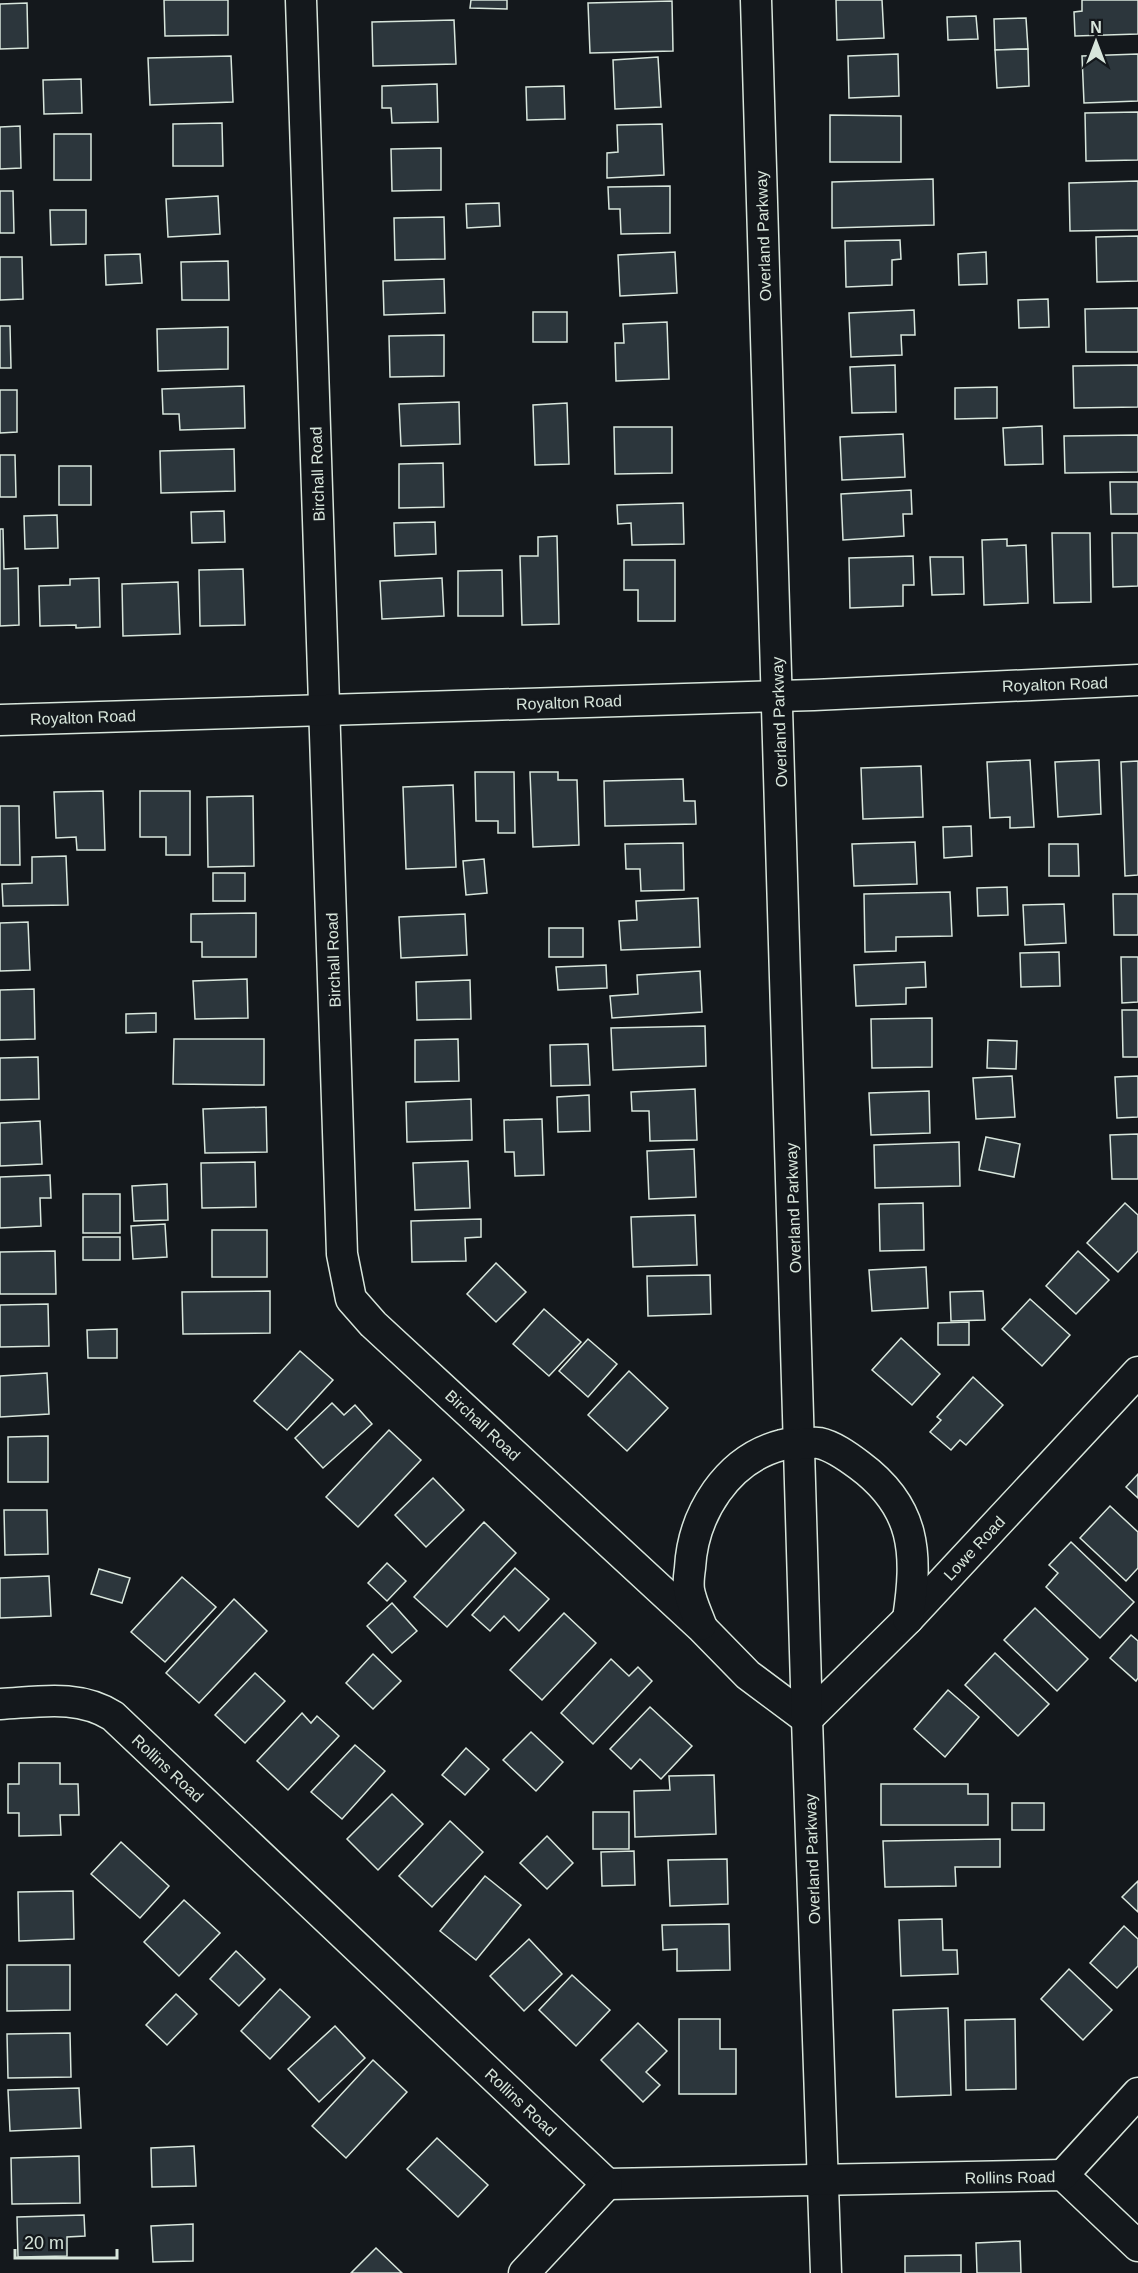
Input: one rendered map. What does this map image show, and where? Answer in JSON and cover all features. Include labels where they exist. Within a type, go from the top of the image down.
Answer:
[{"type":"street","name":"Birchall Road","points":[[301,0],[342,1254],[351,1299],[374,1324],[702,1628],[748,1676],[807,1719]]},
{"type":"street","name":"Overland Parkway","points":[[756,0],[807,1719],[826,2273]]},
{"type":"street","name":"Royalton Road","points":[[0,720],[778,696],[1138,681]]},
{"type":"street","name":"Lowe Road","points":[[807,1719],[908,1619],[1138,1372]]},
{"type":"street","points":[[702,1628],[689,1589],[691,1551],[701,1516],[721,1484],[752,1458],[783,1444],[818,1443],[843,1454],[871,1474],[896,1501],[908,1528],[913,1557],[913,1584],[908,1619]]},
{"type":"street","name":"Rollins Road","points":[[0,1704],[67,1700],[100,1708],[113,1716],[607,2184],[1063,2175],[1138,2246]]},
{"type":"street","points":[[1063,2175],[1138,2093]]},
{"type":"street","points":[[524,2273],[607,2184]]},
{"type":"building","points":[[164,0],[228,0],[228,35],[165,36]]},
{"type":"building","points":[[471,0],[507,0],[507,9],[470,8]]},
{"type":"building","points":[[836,0],[882,0],[884,38],[837,40]]},
{"type":"building","points":[[1082,0],[1138,0],[1138,34],[1075,36],[1074,12],[1082,11]]},
{"type":"building","points":[[672,1],[673,51],[590,53],[588,3]]},
{"type":"building","points":[[27,3],[28,48],[0,49],[0,4]]},
{"type":"building","points":[[976,16],[978,39],[948,40],[947,17]]},
{"type":"building","points":[[1026,18],[1028,49],[995,50],[994,19]]},
{"type":"building","points":[[454,20],[456,64],[373,66],[372,22]]},
{"type":"building","points":[[1028,49],[1029,86],[997,88],[995,50]]},
{"type":"building","points":[[898,54],[899,96],[849,98],[848,56]]},
{"type":"building","points":[[1138,54],[1138,101],[1084,103],[1082,56]]},
{"type":"building","points":[[231,56],[233,102],[150,105],[148,58]]},
{"type":"building","points":[[658,57],[661,107],[615,109],[613,60]]},
{"type":"building","points":[[81,79],[82,113],[44,114],[43,80]]},
{"type":"building","points":[[437,84],[438,122],[392,123],[391,108],[382,108],[382,86]]},
{"type":"building","points":[[564,86],[565,119],[527,120],[526,87]]},
{"type":"building","points":[[1138,112],[1138,160],[1086,161],[1085,113]]},
{"type":"building","points":[[830,115],[901,116],[901,162],[830,162]]},
{"type":"building","points":[[222,123],[223,166],[173,166],[173,124]]},
{"type":"building","points":[[662,124],[664,175],[607,178],[607,153],[618,152],[617,125]]},
{"type":"building","points":[[20,126],[21,168],[0,169],[0,127]]},
{"type":"building","points":[[54,134],[91,134],[91,180],[54,180]]},
{"type":"building","points":[[441,148],[441,190],[392,191],[391,149]]},
{"type":"building","points":[[933,179],[934,225],[832,228],[832,182]]},
{"type":"building","points":[[1138,181],[1138,230],[1070,231],[1069,183]]},
{"type":"building","points":[[670,186],[670,233],[621,234],[620,209],[609,209],[608,187]]},
{"type":"building","points":[[0,191],[13,191],[14,233],[0,233]]},
{"type":"building","points":[[218,196],[220,234],[168,237],[166,199]]},
{"type":"building","points":[[499,203],[500,226],[467,228],[466,204]]},
{"type":"building","points":[[50,210],[86,210],[86,244],[51,245]]},
{"type":"building","points":[[444,217],[445,259],[395,260],[394,218]]},
{"type":"building","points":[[1138,236],[1138,281],[1097,282],[1096,237]]},
{"type":"building","points":[[900,240],[901,259],[892,260],[892,285],[846,287],[845,241]]},
{"type":"building","points":[[675,252],[677,293],[620,296],[618,255]]},
{"type":"building","points":[[986,252],[987,284],[959,285],[958,254]]},
{"type":"building","points":[[140,254],[142,283],[106,285],[105,255]]},
{"type":"building","points":[[0,257],[22,257],[23,299],[0,300]]},
{"type":"building","points":[[228,261],[229,300],[182,300],[181,262]]},
{"type":"building","points":[[444,279],[445,313],[384,315],[383,281]]},
{"type":"building","points":[[1048,299],[1049,327],[1019,328],[1018,300]]},
{"type":"building","points":[[1138,308],[1138,352],[1086,352],[1085,309]]},
{"type":"building","points":[[914,310],[915,335],[901,335],[902,355],[851,357],[849,313]]},
{"type":"building","points":[[533,312],[567,312],[567,342],[533,342]]},
{"type":"building","points":[[667,322],[669,379],[616,381],[615,343],[624,343],[623,324]]},
{"type":"building","points":[[0,326],[10,326],[11,368],[0,368]]},
{"type":"building","points":[[228,327],[228,369],[158,371],[157,329]]},
{"type":"building","points":[[444,335],[444,376],[390,377],[389,336]]},
{"type":"building","points":[[895,365],[896,412],[852,413],[850,367]]},
{"type":"building","points":[[1138,365],[1138,407],[1074,408],[1073,366]]},
{"type":"building","points":[[244,386],[245,428],[180,430],[179,414],[163,414],[162,389]]},
{"type":"building","points":[[997,387],[997,418],[955,419],[955,388]]},
{"type":"building","points":[[0,390],[17,390],[17,432],[0,433]]},
{"type":"building","points":[[459,402],[460,444],[401,446],[399,404]]},
{"type":"building","points":[[567,403],[569,464],[535,465],[533,405]]},
{"type":"building","points":[[1042,426],[1043,464],[1005,465],[1003,428]]},
{"type":"building","points":[[614,427],[672,427],[672,473],[615,474]]},
{"type":"building","points":[[903,434],[905,477],[842,480],[840,437]]},
{"type":"building","points":[[1138,435],[1138,472],[1065,473],[1064,436]]},
{"type":"building","points":[[234,449],[235,491],[161,493],[160,451]]},
{"type":"building","points":[[0,455],[15,455],[16,497],[0,497]]},
{"type":"building","points":[[443,463],[444,507],[399,508],[399,464]]},
{"type":"building","points":[[59,466],[91,466],[91,505],[59,505]]},
{"type":"building","points":[[1110,482],[1138,482],[1138,514],[1111,514]]},
{"type":"building","points":[[911,490],[912,514],[903,514],[904,536],[843,540],[841,494]]},
{"type":"building","points":[[683,503],[684,544],[632,545],[631,523],[618,524],[617,505]]},
{"type":"building","points":[[224,511],[225,542],[192,543],[191,512]]},
{"type":"building","points":[[57,515],[58,548],[25,549],[24,516]]},
{"type":"building","points":[[435,522],[436,554],[395,556],[394,523]]},
{"type":"building","points":[[0,529],[3,529],[4,569],[18,568],[19,625],[0,626]]},
{"type":"building","points":[[1052,533],[1090,533],[1091,602],[1054,603]]},
{"type":"building","points":[[1112,533],[1138,533],[1138,586],[1113,587]]},
{"type":"building","points":[[557,536],[559,624],[522,625],[520,556],[538,556],[538,537]]},
{"type":"building","points":[[1007,539],[1007,546],[1026,545],[1028,603],[984,605],[982,540]]},
{"type":"building","points":[[913,556],[914,585],[903,585],[903,606],[850,608],[849,558]]},
{"type":"building","points":[[930,557],[963,557],[964,594],[932,595]]},
{"type":"building","points":[[624,560],[675,560],[675,621],[638,621],[638,590],[624,590]]},
{"type":"building","points":[[243,569],[245,625],[200,626],[199,570]]},
{"type":"building","points":[[502,570],[503,616],[458,616],[458,571]]},
{"type":"building","points":[[99,578],[100,627],[40,626],[39,586],[70,585],[70,579]]},
{"type":"building","points":[[442,578],[444,616],[382,619],[380,581]]},
{"type":"building","points":[[178,582],[180,634],[123,636],[122,584]]},
{"type":"building","points":[[1030,760],[1034,827],[1010,828],[1010,817],[990,818],[987,762]]},
{"type":"building","points":[[1099,760],[1101,814],[1058,817],[1055,762]]},
{"type":"building","points":[[1138,761],[1138,875],[1125,876],[1121,762]]},
{"type":"building","points":[[921,766],[923,817],[863,819],[861,768]]},
{"type":"building","points":[[475,772],[514,772],[515,833],[498,833],[498,821],[476,821]]},
{"type":"building","points":[[530,772],[558,772],[558,780],[577,780],[579,845],[533,847]]},
{"type":"building","points":[[683,779],[684,801],[695,801],[696,824],[605,826],[604,781]]},
{"type":"building","points":[[453,785],[456,867],[406,869],[403,787]]},
{"type":"building","points":[[103,791],[105,850],[77,850],[76,837],[56,838],[54,792]]},
{"type":"building","points":[[140,791],[190,791],[190,855],[166,855],[166,837],[140,837]]},
{"type":"building","points":[[253,796],[254,866],[208,867],[207,797]]},
{"type":"building","points":[[0,806],[19,806],[20,865],[0,865]]},
{"type":"building","points":[[971,826],[972,856],[944,858],[943,827]]},
{"type":"building","points":[[915,842],[917,884],[854,886],[852,844]]},
{"type":"building","points":[[683,843],[684,890],[641,891],[640,869],[626,869],[625,844]]},
{"type":"building","points":[[1049,844],[1078,844],[1079,876],[1049,876]]},
{"type":"building","points":[[66,856],[68,905],[3,906],[2,884],[32,883],[32,857]]},
{"type":"building","points":[[484,859],[487,893],[466,895],[463,861]]},
{"type":"building","points":[[213,873],[245,873],[245,901],[213,901]]},
{"type":"building","points":[[1007,887],[1008,915],[978,916],[977,888]]},
{"type":"building","points":[[950,892],[952,936],[896,937],[896,951],[865,952],[864,894]]},
{"type":"building","points":[[1113,894],[1138,894],[1138,935],[1114,935]]},
{"type":"building","points":[[698,898],[700,947],[621,950],[619,921],[637,920],[636,901]]},
{"type":"building","points":[[1064,904],[1066,943],[1025,945],[1023,905]]},
{"type":"building","points":[[256,913],[256,957],[202,957],[202,942],[191,942],[191,914]]},
{"type":"building","points":[[465,914],[467,955],[401,958],[399,917]]},
{"type":"building","points":[[28,922],[30,970],[0,971],[0,923]]},
{"type":"building","points":[[549,928],[583,928],[583,957],[549,957]]},
{"type":"building","points":[[1059,952],[1060,986],[1021,987],[1020,953]]},
{"type":"building","points":[[1121,957],[1138,957],[1138,1002],[1122,1003]]},
{"type":"building","points":[[925,962],[926,987],[906,988],[906,1004],[856,1006],[854,965]]},
{"type":"building","points":[[606,965],[607,988],[558,990],[556,967]]},
{"type":"building","points":[[700,971],[702,1012],[612,1018],[610,996],[638,994],[637,975]]},
{"type":"building","points":[[247,979],[248,1018],[195,1019],[193,981]]},
{"type":"building","points":[[470,980],[471,1019],[417,1020],[416,982]]},
{"type":"building","points":[[34,989],[35,1039],[0,1040],[0,990]]},
{"type":"building","points":[[1122,1010],[1138,1010],[1138,1057],[1123,1057]]},
{"type":"building","points":[[156,1013],[156,1032],[126,1033],[126,1014]]},
{"type":"building","points":[[932,1018],[932,1067],[872,1068],[871,1019]]},
{"type":"building","points":[[705,1026],[706,1066],[613,1070],[611,1028]]},
{"type":"building","points":[[174,1039],[264,1039],[264,1085],[173,1084]]},
{"type":"building","points":[[458,1039],[459,1081],[415,1082],[415,1040]]},
{"type":"building","points":[[988,1040],[1017,1041],[1016,1069],[987,1068]]},
{"type":"building","points":[[588,1044],[590,1085],[551,1086],[550,1045]]},
{"type":"building","points":[[38,1057],[39,1099],[0,1100],[0,1058]]},
{"type":"building","points":[[1012,1076],[1015,1117],[976,1119],[973,1078]]},
{"type":"building","points":[[1138,1076],[1138,1117],[1117,1118],[1115,1077]]},
{"type":"building","points":[[695,1089],[697,1140],[650,1141],[649,1111],[632,1111],[631,1092]]},
{"type":"building","points":[[929,1091],[930,1133],[871,1135],[869,1093]]},
{"type":"building","points":[[589,1095],[590,1131],[558,1132],[557,1097]]},
{"type":"building","points":[[471,1099],[472,1140],[407,1142],[406,1102]]},
{"type":"building","points":[[266,1107],[267,1152],[205,1153],[203,1109]]},
{"type":"building","points":[[542,1119],[544,1175],[515,1176],[514,1152],[505,1152],[504,1120]]},
{"type":"building","points":[[40,1121],[42,1164],[0,1166],[0,1123]]},
{"type":"building","points":[[1138,1134],[1138,1179],[1112,1179],[1110,1135]]},
{"type":"building","points":[[986,1137],[1020,1144],[1014,1177],[979,1170]]},
{"type":"building","points":[[959,1142],[960,1186],[875,1188],[874,1145]]},
{"type":"building","points":[[694,1149],[696,1197],[649,1199],[647,1151]]},
{"type":"building","points":[[468,1161],[470,1208],[415,1210],[413,1163]]},
{"type":"building","points":[[255,1162],[256,1207],[202,1208],[201,1163]]},
{"type":"building","points":[[50,1175],[51,1198],[40,1198],[41,1226],[0,1228],[0,1177]]},
{"type":"building","points":[[167,1184],[168,1220],[134,1221],[132,1186]]},
{"type":"building","points":[[83,1194],[120,1194],[120,1233],[83,1233]]},
{"type":"building","points":[[923,1203],[924,1250],[880,1251],[879,1204]]},
{"type":"building","points":[[1125,1203],[1138,1215],[1138,1251],[1118,1272],[1087,1243]]},
{"type":"building","points":[[695,1215],[697,1265],[633,1267],[631,1217]]},
{"type":"building","points":[[481,1219],[481,1237],[465,1238],[466,1261],[412,1262],[411,1221]]},
{"type":"building","points":[[165,1224],[167,1257],[133,1259],[131,1226]]},
{"type":"building","points":[[212,1230],[267,1230],[267,1277],[212,1277]]},
{"type":"building","points":[[83,1237],[120,1237],[120,1260],[83,1260]]},
{"type":"building","points":[[55,1251],[56,1294],[0,1294],[0,1252]]},
{"type":"building","points":[[1078,1251],[1109,1280],[1076,1314],[1046,1286]]},
{"type":"building","points":[[496,1263],[526,1292],[496,1322],[467,1294]]},
{"type":"building","points":[[926,1267],[928,1308],[872,1311],[869,1270]]},
{"type":"building","points":[[710,1275],[711,1314],[648,1316],[647,1276]]},
{"type":"building","points":[[270,1291],[270,1333],[183,1334],[182,1292]]},
{"type":"building","points":[[983,1291],[985,1320],[951,1321],[950,1292]]},
{"type":"building","points":[[1030,1299],[1070,1335],[1042,1366],[1002,1329]]},
{"type":"building","points":[[48,1304],[49,1346],[0,1347],[0,1305]]},
{"type":"building","points":[[544,1309],[581,1342],[549,1376],[513,1344]]},
{"type":"building","points":[[969,1322],[969,1345],[938,1345],[938,1323]]},
{"type":"building","points":[[117,1329],[117,1358],[88,1358],[87,1330]]},
{"type":"building","points":[[901,1338],[940,1374],[912,1405],[872,1370]]},
{"type":"building","points":[[588,1339],[617,1364],[588,1397],[559,1371]]},
{"type":"building","points":[[300,1351],[333,1380],[287,1430],[254,1401]]},
{"type":"building","points":[[629,1371],[668,1408],[627,1451],[588,1415]]},
{"type":"building","points":[[47,1373],[49,1414],[0,1417],[0,1376]]},
{"type":"building","points":[[973,1377],[1003,1405],[966,1445],[960,1440],[951,1450],[930,1432],[941,1420],[937,1417]]},
{"type":"building","points":[[332,1403],[344,1415],[355,1405],[372,1424],[323,1468],[295,1438]]},
{"type":"building","points":[[389,1430],[421,1460],[358,1527],[326,1497]]},
{"type":"building","points":[[48,1436],[48,1482],[8,1482],[8,1437]]},
{"type":"building","points":[[1138,1474],[1138,1498],[1126,1487]]},
{"type":"building","points":[[433,1478],[464,1510],[426,1547],[395,1515]]},
{"type":"building","points":[[1110,1506],[1138,1532],[1138,1568],[1126,1581],[1080,1538]]},
{"type":"building","points":[[4,1510],[47,1510],[48,1554],[5,1555]]},
{"type":"building","points":[[484,1522],[516,1553],[447,1627],[414,1597]]},
{"type":"building","points":[[1071,1542],[1134,1602],[1100,1638],[1046,1587],[1058,1573],[1049,1565]]},
{"type":"building","points":[[387,1563],[406,1581],[387,1601],[368,1583]]},
{"type":"building","points":[[515,1568],[549,1599],[519,1631],[504,1616],[490,1631],[472,1615]]},
{"type":"building","points":[[99,1569],[130,1578],[122,1603],[91,1594]]},
{"type":"building","points":[[49,1576],[51,1616],[0,1618],[0,1578]]},
{"type":"building","points":[[182,1577],[216,1607],[165,1662],[131,1632]]},
{"type":"building","points":[[234,1599],[267,1631],[199,1703],[166,1673]]},
{"type":"building","points":[[392,1603],[417,1631],[392,1653],[367,1626]]},
{"type":"building","points":[[1035,1608],[1088,1659],[1057,1691],[1004,1640]]},
{"type":"building","points":[[564,1613],[596,1643],[542,1700],[510,1670]]},
{"type":"building","points":[[1131,1635],[1138,1641],[1138,1678],[1136,1681],[1110,1658]]},
{"type":"building","points":[[995,1653],[1049,1704],[1018,1736],[965,1685]]},
{"type":"building","points":[[373,1654],[401,1681],[373,1709],[346,1683]]},
{"type":"building","points":[[611,1659],[629,1676],[638,1667],[652,1681],[593,1744],[561,1713]]},
{"type":"building","points":[[255,1673],[285,1701],[245,1743],[215,1715]]},
{"type":"building","points":[[948,1690],[979,1717],[945,1757],[914,1729]]},
{"type":"building","points":[[650,1707],[692,1746],[661,1779],[640,1759],[631,1769],[610,1749]]},
{"type":"building","points":[[302,1713],[311,1723],[317,1716],[339,1736],[288,1790],[257,1761]]},
{"type":"building","points":[[531,1732],[563,1762],[536,1791],[503,1760]]},
{"type":"building","points":[[355,1745],[385,1771],[342,1819],[311,1792]]},
{"type":"building","points":[[466,1748],[489,1769],[465,1795],[442,1775]]},
{"type":"building","points":[[19,1763],[60,1763],[60,1784],[78,1784],[79,1815],[60,1815],[61,1835],[19,1836],[19,1813],[8,1813],[8,1784],[19,1784]]},
{"type":"building","points":[[714,1775],[716,1834],[635,1837],[634,1791],[670,1790],[669,1776]]},
{"type":"building","points":[[881,1784],[968,1784],[968,1794],[988,1794],[988,1825],[881,1825]]},
{"type":"building","points":[[392,1794],[423,1824],[378,1870],[347,1839]]},
{"type":"building","points":[[1012,1803],[1044,1803],[1044,1830],[1012,1830]]},
{"type":"building","points":[[593,1812],[629,1812],[629,1849],[593,1849]]},
{"type":"building","points":[[450,1821],[483,1852],[432,1907],[399,1876]]},
{"type":"building","points":[[547,1836],[573,1863],[547,1889],[520,1863]]},
{"type":"building","points":[[1000,1839],[1000,1867],[955,1867],[956,1886],[885,1887],[883,1841]]},
{"type":"building","points":[[121,1842],[169,1886],[140,1918],[91,1874]]},
{"type":"building","points":[[634,1851],[635,1885],[602,1886],[601,1852]]},
{"type":"building","points":[[727,1859],[728,1904],[670,1906],[668,1860]]},
{"type":"building","points":[[485,1876],[521,1905],[476,1960],[440,1931]]},
{"type":"building","points":[[1138,1881],[1138,1912],[1122,1897]]},
{"type":"building","points":[[73,1891],[74,1939],[19,1941],[18,1892]]},
{"type":"building","points":[[184,1900],[220,1933],[179,1976],[144,1942]]},
{"type":"building","points":[[942,1919],[943,1950],[957,1950],[958,1974],[901,1976],[899,1920]]},
{"type":"building","points":[[729,1924],[730,1970],[677,1971],[677,1949],[663,1950],[662,1925]]},
{"type":"building","points":[[1124,1926],[1138,1939],[1138,1966],[1117,1988],[1090,1963]]},
{"type":"building","points":[[529,1939],[562,1974],[524,2011],[490,1976]]},
{"type":"building","points":[[236,1951],[265,1979],[239,2006],[210,1979]]},
{"type":"building","points":[[7,1965],[70,1965],[70,2010],[7,2011]]},
{"type":"building","points":[[1069,1969],[1112,2010],[1083,2040],[1041,1999]]},
{"type":"building","points":[[572,1975],[610,2010],[576,2046],[539,2010]]},
{"type":"building","points":[[280,1989],[310,2017],[270,2059],[241,2031]]},
{"type":"building","points":[[176,1994],[197,2014],[167,2045],[146,2025]]},
{"type":"building","points":[[948,2008],[951,2095],[896,2097],[893,2010]]},
{"type":"building","points":[[679,2019],[720,2019],[720,2049],[736,2049],[736,2094],[679,2094]]},
{"type":"building","points":[[1015,2019],[1016,2089],[966,2090],[965,2020]]},
{"type":"building","points":[[638,2023],[667,2051],[646,2072],[660,2085],[643,2102],[601,2060]]},
{"type":"building","points":[[335,2026],[365,2058],[319,2102],[288,2069]]},
{"type":"building","points":[[70,2033],[71,2077],[8,2078],[7,2034]]},
{"type":"building","points":[[373,2060],[407,2092],[346,2158],[312,2126]]},
{"type":"building","points":[[79,2088],[81,2128],[10,2131],[8,2090]]},
{"type":"building","points":[[437,2138],[488,2185],[458,2217],[407,2169]]},
{"type":"building","points":[[194,2146],[196,2186],[152,2187],[151,2148]]},
{"type":"building","points":[[79,2156],[80,2203],[12,2204],[11,2158]]},
{"type":"building","points":[[84,2215],[85,2236],[67,2237],[67,2256],[18,2257],[17,2217]]},
{"type":"building","points":[[193,2224],[193,2261],[153,2262],[151,2226]]},
{"type":"building","points":[[1020,2241],[1021,2273],[977,2273],[976,2243]]},
{"type":"building","points":[[376,2248],[402,2273],[351,2273]]},
{"type":"building","points":[[961,2255],[961,2273],[905,2273],[905,2256]]}]
